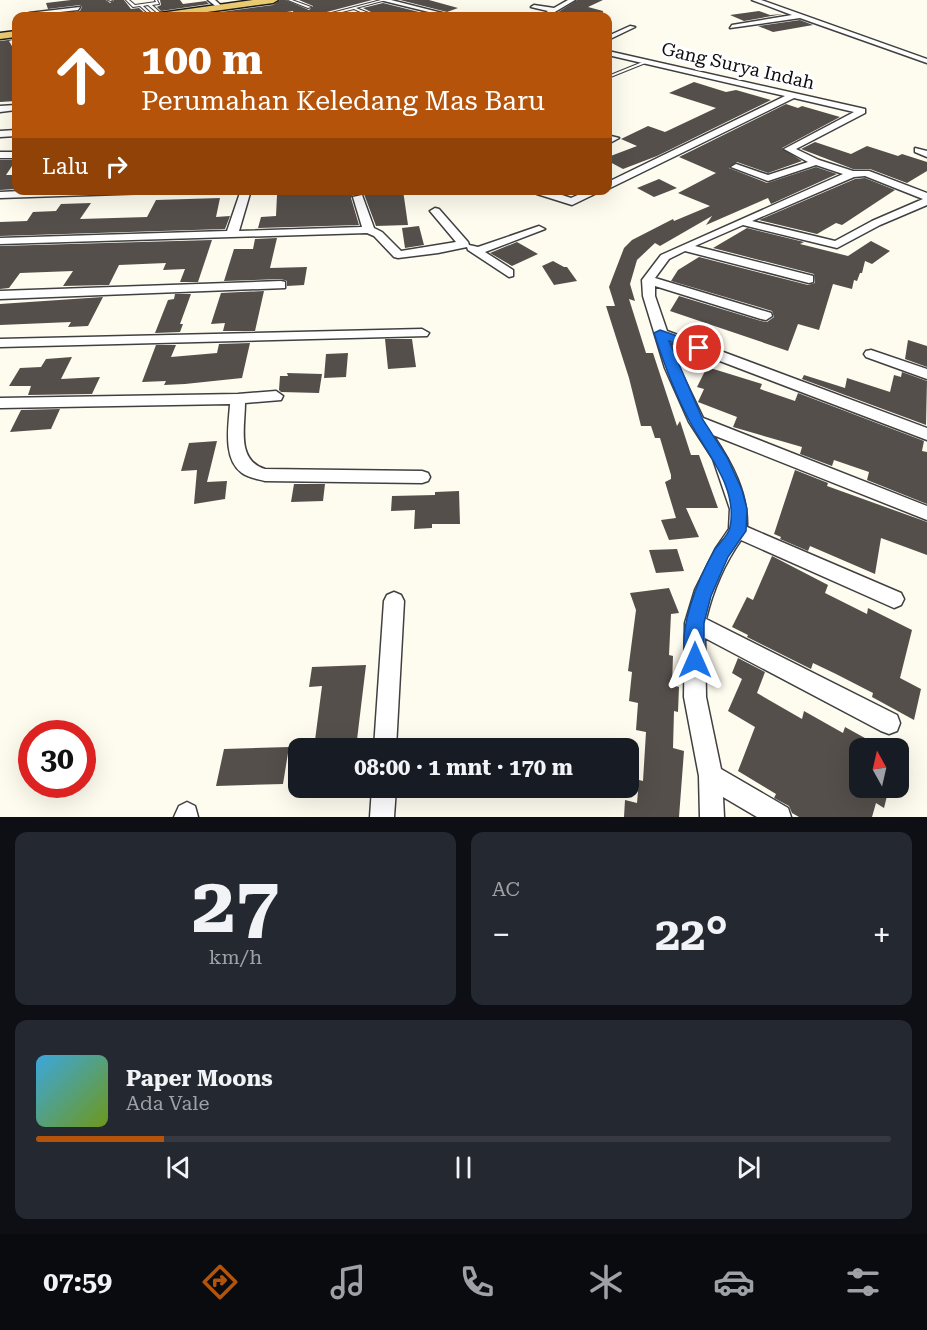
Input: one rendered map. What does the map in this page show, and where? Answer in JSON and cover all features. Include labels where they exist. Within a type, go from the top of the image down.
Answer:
[{"type":"main road","points":[[180,12],[255,0]]},
{"type":"main road","points":[[216,5],[273,0]]},
{"type":"street","points":[[68,0],[82,12]]},
{"type":"street","points":[[384,0],[434,12]]},
{"type":"street","points":[[551,12],[572,0]]},
{"type":"street","points":[[755,0],[927,59]]},
{"type":"street","points":[[764,0],[927,59]]},
{"type":"street","points":[[534,7],[555,10]]},
{"type":"street","points":[[41,12],[78,8]]},
{"type":"street","points":[[732,27],[801,16]]},
{"type":"street","points":[[612,36],[632,27]]},
{"type":"street","name":"Gang Surya Indah","points":[[612,54],[862,111],[789,149],[791,153],[816,162]]},
{"type":"street","points":[[612,184],[791,96]]},
{"type":"street","points":[[736,167],[768,178],[816,162],[852,174]]},
{"type":"street","points":[[712,817],[711,776],[695,697],[695,623],[702,596],[722,553],[738,531],[739,509],[734,490],[720,457],[697,422],[672,368],[649,296],[648,280],[665,257],[684,247],[852,174],[866,173],[927,199]]},
{"type":"street","points":[[232,234],[244,195]]},
{"type":"street","points":[[550,195],[572,202],[587,195]]},
{"type":"street","points":[[358,197],[369,230]]},
{"type":"street","points":[[742,222],[826,244],[837,244],[927,199]]},
{"type":"street","points":[[435,211],[464,244],[509,273]]},
{"type":"street","points":[[477,251],[539,229]]},
{"type":"street","points":[[0,241],[369,230],[378,234],[398,255],[464,244]]},
{"type":"street","points":[[684,247],[809,279]]},
{"type":"street","points":[[648,280],[766,316]]},
{"type":"street","points":[[0,295],[281,285]]},
{"type":"street","points":[[0,343],[422,333]]},
{"type":"street","points":[[660,333],[927,434]]},
{"type":"street","points":[[871,354],[927,374]]},
{"type":"street","points":[[0,403],[238,399],[276,396]]},
{"type":"street","points":[[238,399],[237,443],[244,466],[251,471],[265,476],[422,477]]},
{"type":"street","points":[[697,422],[927,513]]},
{"type":"street","points":[[738,531],[894,599]]},
{"type":"street","points":[[386,738],[394,601]]},
{"type":"street","points":[[695,623],[889,723]]},
{"type":"street","points":[[711,776],[779,817]]},
{"type":"street","points":[[382,817],[383,798]]},
{"type":"lane","points":[[127,0],[133,6],[158,3],[156,0]]},
{"type":"lane","points":[[289,0],[309,7]]},
{"type":"lane","points":[[340,12],[384,0]]},
{"type":"lane","points":[[149,4],[156,12]]},
{"type":"lane","points":[[141,5],[152,12]]},
{"type":"lane","points":[[353,9],[362,12]]},
{"type":"lane","points":[[612,75],[646,62]]},
{"type":"building","points":[[106,0],[110,3],[114,0],[124,0],[131,9],[139,8],[144,12],[74,12],[80,11],[82,7],[80,5],[48,9],[46,3]]},
{"type":"building","points":[[160,0],[180,0],[183,4],[206,1],[209,4],[161,11],[157,7],[161,5]]},
{"type":"building","points":[[280,0],[286,0],[309,10],[313,6],[299,0],[372,0],[327,12],[221,12],[273,5]]},
{"type":"building","points":[[400,0],[429,0],[458,8],[447,12]]},
{"type":"building","points":[[577,0],[603,0],[588,7],[603,12],[558,12]]},
{"type":"building","points":[[383,3],[419,12],[371,12],[363,8]]},
{"type":"building","points":[[759,11],[770,15],[783,14],[744,21],[730,15]]},
{"type":"building","points":[[800,20],[813,25],[773,32],[758,26]]},
{"type":"building","points":[[12,40],[9,41],[12,46],[12,101],[0,102],[0,41]]},
{"type":"building","points":[[694,82],[726,92],[736,90],[771,100],[657,156],[623,169],[612,163],[612,155],[637,146],[621,139],[648,126],[665,132],[716,108],[669,93]]},
{"type":"building","points":[[786,104],[798,108],[802,106],[840,117],[782,148],[802,161],[768,173],[737,162],[729,168],[767,183],[816,167],[837,174],[771,204],[768,198],[706,225],[712,216],[660,246],[655,243],[637,260],[630,284],[635,301],[629,299],[646,353],[653,353],[677,426],[680,421],[691,455],[699,455],[718,508],[686,508],[699,537],[669,540],[661,520],[676,518],[665,482],[671,479],[671,475],[660,438],[655,438],[651,426],[641,426],[629,378],[606,306],[615,306],[609,287],[624,248],[632,240],[673,219],[674,221],[710,206],[678,193],[716,173],[679,157]]},
{"type":"building","points":[[815,142],[851,154],[867,146],[898,156],[902,154],[927,162],[927,171],[907,183],[870,169],[853,169],[801,149]]},
{"type":"building","points":[[0,160],[12,160],[12,166],[6,175],[12,175],[12,189],[0,190]]},
{"type":"building","points":[[865,178],[895,190],[842,225],[836,223],[817,234],[759,220],[855,179]]},
{"type":"building","points":[[659,179],[677,188],[654,197],[637,188]]},
{"type":"building","points":[[277,195],[353,195],[351,198],[359,225],[258,228],[261,217],[276,216]]},
{"type":"building","points":[[364,195],[404,195],[408,225],[376,226]]},
{"type":"building","points":[[220,198],[216,217],[230,216],[225,229],[0,236],[0,222],[27,221],[33,212],[56,211],[61,204],[91,203],[80,219],[147,217],[156,200]]},
{"type":"building","points":[[419,226],[424,245],[405,248],[402,228]]},
{"type":"building","points":[[747,228],[848,256],[871,241],[890,251],[872,264],[865,261],[862,273],[857,281],[854,280],[852,289],[833,284],[819,330],[798,324],[788,351],[670,311],[679,296],[761,321],[767,322],[774,317],[772,311],[671,281],[678,270],[699,257],[808,285],[815,283],[814,274],[713,248]]},
{"type":"building","points":[[277,238],[270,268],[307,267],[304,285],[287,286],[287,281],[281,279],[224,281],[234,249],[253,249],[255,239]]},
{"type":"building","points":[[212,240],[198,282],[180,282],[185,269],[163,270],[166,263],[119,265],[109,285],[63,286],[73,271],[20,273],[9,288],[0,289],[0,246]]},
{"type":"building","points":[[517,242],[538,254],[512,266],[490,253]]},
{"type":"building","points":[[553,261],[567,267],[577,281],[554,285],[542,266]]},
{"type":"building","points":[[264,291],[255,331],[223,331],[225,323],[211,324],[221,293]]},
{"type":"building","points":[[175,294],[191,294],[180,324],[183,324],[180,332],[155,333],[168,300],[174,299]]},
{"type":"building","points":[[103,297],[88,326],[68,327],[71,322],[0,325],[0,304]]},
{"type":"building","points":[[385,339],[412,339],[416,367],[388,369]]},
{"type":"building","points":[[908,340],[927,346],[927,367],[905,359]]},
{"type":"building","points":[[250,343],[242,378],[164,385],[166,381],[142,382],[156,345],[176,345],[171,357],[217,353],[219,344]]},
{"type":"building","points":[[348,353],[346,377],[324,378],[326,354]]},
{"type":"building","points":[[72,357],[61,379],[100,377],[92,394],[28,395],[31,386],[9,386],[20,368],[41,367],[46,359]]},
{"type":"building","points":[[707,367],[762,384],[760,389],[795,401],[798,393],[924,441],[922,451],[927,452],[927,504],[867,480],[869,472],[834,460],[832,466],[800,454],[802,447],[733,427],[737,417],[698,402],[704,389],[697,387]]},
{"type":"building","points":[[902,372],[927,381],[926,425],[802,379],[804,375],[845,388],[847,378],[890,392],[894,375],[901,377]]},
{"type":"building","points":[[287,373],[322,374],[319,393],[281,392],[279,390],[280,376],[288,376]]},
{"type":"building","points":[[60,409],[51,429],[10,432],[21,410]]},
{"type":"building","points":[[217,441],[207,482],[227,481],[225,499],[194,504],[197,470],[181,471],[189,443]]},
{"type":"building","points":[[795,470],[828,483],[827,486],[927,522],[927,555],[881,538],[875,574],[810,546],[808,551],[780,539],[781,537],[774,534]]},
{"type":"building","points":[[294,484],[325,484],[323,501],[291,502]]},
{"type":"building","points":[[459,491],[460,524],[432,524],[432,528],[414,529],[415,510],[391,511],[392,496],[435,495],[435,492]]},
{"type":"building","points":[[677,549],[684,571],[656,573],[649,550]]},
{"type":"building","points":[[772,556],[828,585],[825,593],[867,614],[868,608],[912,630],[900,678],[921,689],[914,720],[872,697],[873,693],[836,674],[813,663],[811,669],[732,627],[747,597],[753,600]]},
{"type":"building","points":[[669,588],[679,613],[671,614],[669,655],[673,656],[672,685],[679,687],[678,712],[674,711],[673,748],[684,751],[679,817],[624,817],[625,800],[637,803],[639,798],[639,780],[643,781],[646,732],[636,730],[638,703],[629,701],[632,672],[628,671],[636,610],[630,593]]},
{"type":"building","points":[[738,658],[765,672],[757,693],[802,719],[804,711],[843,733],[845,727],[865,738],[849,738],[849,798],[886,798],[884,808],[876,803],[872,817],[799,817],[792,813],[789,806],[774,798],[776,794],[738,771],[755,727],[728,711],[742,679],[732,673]]},
{"type":"building","points":[[366,665],[357,738],[315,738],[322,686],[309,687],[312,667]]},
{"type":"building","points":[[288,747],[283,784],[216,786],[224,749]]},
{"type":"route","points":[[695,660],[695,623],[702,596],[722,553],[738,531],[739,509],[734,490],[720,457],[697,422],[672,368],[660,333],[699,348]]}]
